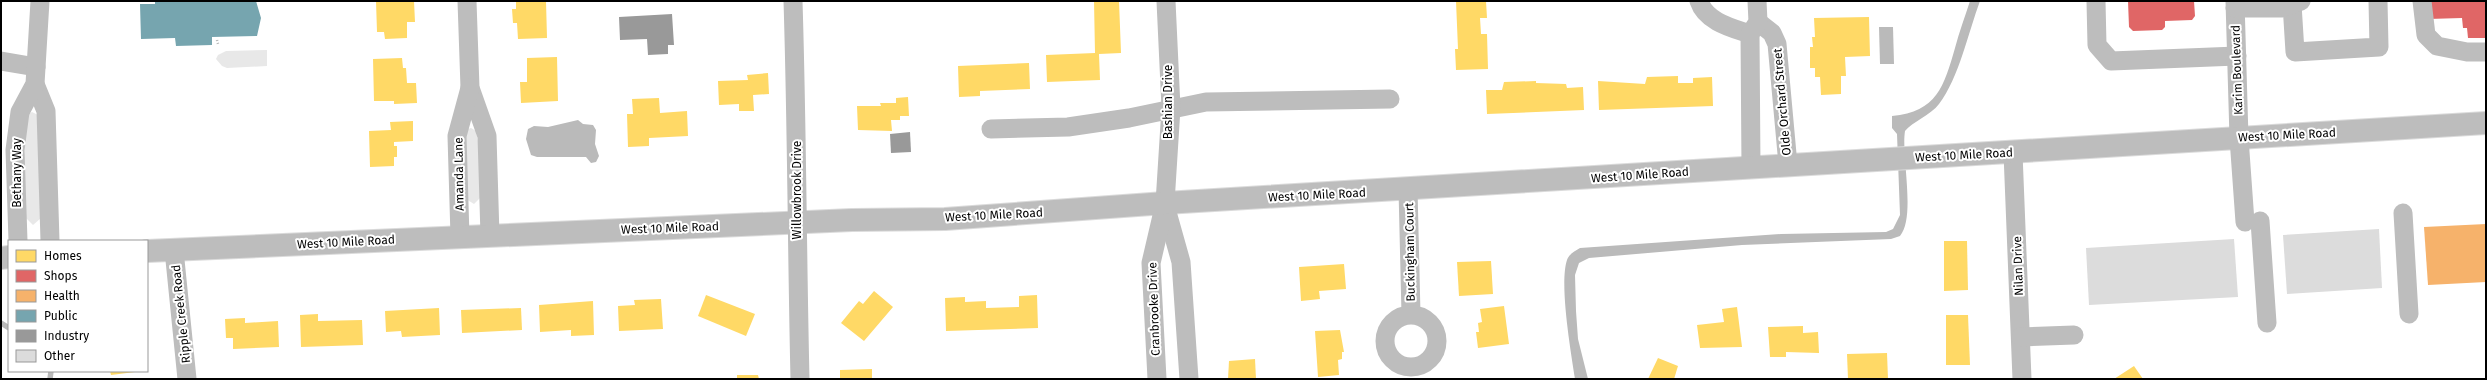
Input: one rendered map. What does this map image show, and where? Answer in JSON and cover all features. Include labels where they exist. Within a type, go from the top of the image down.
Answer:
[{"type":"main road","name":"West 10 Mile Road","points":[[148,251],[796,222],[945,219],[1165,203],[2486,124]]},
{"type":"street","name":"Bethany Way","points":[[18,240],[16,138],[20,112],[35,76],[40,1]]},
{"type":"street","name":"Amanda Lane","points":[[460,237],[457,136],[470,88],[467,1]]},
{"type":"street","name":"Willowbrook Drive","points":[[793,1],[797,116],[796,222],[800,379]]},
{"type":"street","name":"Bashian Drive","points":[[1165,203],[1171,108],[1166,1]]},
{"type":"street","name":"Olde Orchard Street","points":[[1699,1],[1701,7],[1711,17],[1725,25],[1754,28],[1772,33],[1776,44],[1788,165]]},
{"type":"street","points":[[1752,168],[1754,28],[1757,1]]},
{"type":"street","points":[[2096,1],[2097,45],[2111,61],[2237,56]]},
{"type":"street","points":[[2235,4],[2281,8],[2296,3],[2294,52],[2379,47],[2378,1]]},
{"type":"street","points":[[2422,1],[2426,35],[2437,46],[2467,52],[2486,52]]},
{"type":"street","name":"Karim Boulevard","points":[[2235,4],[2239,138],[2253,221],[2267,323]]},
{"type":"street","points":[[1,61],[35,76]]},
{"type":"street","name":"Bethany Way","points":[[35,76],[46,110],[50,240]]},
{"type":"street","name":"Amanda Lane","points":[[470,88],[487,136],[490,236]]},
{"type":"street","points":[[991,129],[1068,127],[1129,118],[1171,108],[1206,102],[1390,99]]},
{"type":"street","name":"Nilan Drive","points":[[2013,153],[2022,379]]},
{"type":"street","name":"Buckingham Court","points":[[1408,189],[1411,314]]},
{"type":"street","points":[[1165,203],[1181,262],[1189,379]]},
{"type":"street","name":"Cranbrooke Drive","points":[[1156,379],[1151,263],[1165,203]]},
{"type":"street","points":[[2403,213],[2409,314]]},
{"type":"street","name":"Ripple Creek Road","points":[[174,250],[187,379]]},
{"type":"street","points":[[2020,337],[2074,335]]},
{"type":"path","points":[[217,40],[218,44]]},
{"type":"shaded area","points":[[1970,1],[1980,1],[1958,68],[1946,93],[1936,108],[1905,131],[1904,142],[1908,201],[1905,227],[1900,236],[1891,239],[1742,245],[1589,258],[1579,263],[1575,275],[1578,339],[1588,379],[1575,379],[1566,318],[1564,285],[1567,260],[1571,254],[1580,248],[1781,234],[1886,232],[1893,229],[1900,215],[1897,134],[1892,128],[1892,116],[1919,109],[1929,103],[1936,95],[1947,74]]},
{"type":"shaded area","points":[[1879,27],[1893,27],[1894,64],[1880,64]]},
{"type":"shaded area","points":[[267,50],[267,66],[227,68],[222,66],[216,59],[218,55],[226,51]]},
{"type":"shaded area","points":[[32,112],[38,115],[41,218],[33,225],[26,218],[24,157],[27,115]]},
{"type":"shaded area","points":[[578,120],[583,124],[593,125],[596,130],[595,144],[599,156],[596,162],[591,163],[586,157],[537,157],[531,155],[526,139],[528,129],[534,126],[548,127]]},
{"type":"shaded area","points":[[471,128],[476,131],[479,146],[480,198],[474,204],[466,199],[464,146],[468,129]]},
{"type":"building: Homes","points":[[376,1],[414,1],[415,22],[407,22],[407,38],[385,39],[384,32],[377,32]]},
{"type":"building: Homes","points":[[516,1],[546,1],[547,38],[518,39],[517,23],[513,23],[512,9],[516,9]]},
{"type":"building: Homes","points":[[1094,1],[1119,1],[1121,53],[1099,54],[1100,80],[1047,82],[1046,55],[1095,53]]},
{"type":"building: Homes","points":[[1456,1],[1486,1],[1487,18],[1480,18],[1481,34],[1487,34],[1488,69],[1456,70],[1455,49],[1458,49]]},
{"type":"building: Homes","points":[[1869,17],[1870,56],[1845,57],[1846,76],[1841,76],[1841,94],[1821,95],[1820,77],[1815,77],[1815,68],[1810,68],[1810,47],[1813,47],[1812,37],[1815,37],[1814,18]]},
{"type":"building: Homes","points":[[557,57],[558,101],[521,103],[520,82],[527,82],[527,58]]},
{"type":"building: Homes","points":[[402,58],[403,68],[406,68],[407,83],[416,83],[417,103],[394,104],[394,101],[374,101],[373,59]]},
{"type":"building: Homes","points":[[1029,63],[1030,89],[980,91],[980,96],[959,97],[958,66]]},
{"type":"building: Homes","points":[[768,73],[769,94],[753,95],[754,111],[739,111],[739,104],[719,105],[718,81],[748,80],[747,75]]},
{"type":"building: Homes","points":[[1678,76],[1678,83],[1693,83],[1693,78],[1712,77],[1713,106],[1599,110],[1598,81],[1645,84],[1647,77]]},
{"type":"building: Homes","points":[[1536,81],[1536,83],[1566,84],[1567,88],[1583,87],[1584,110],[1487,114],[1486,90],[1502,90],[1504,82]]},
{"type":"building: Homes","points":[[908,97],[909,116],[900,116],[900,120],[891,120],[892,131],[858,130],[857,106],[881,106],[880,103],[896,103],[896,98]]},
{"type":"building: Homes","points":[[659,98],[660,113],[687,111],[688,136],[649,138],[649,146],[628,147],[627,114],[633,114],[632,99]]},
{"type":"building: Homes","points":[[413,121],[413,141],[394,142],[394,146],[397,146],[397,157],[394,157],[394,166],[370,167],[369,131],[391,130],[390,122]]},
{"type":"building: Homes","points":[[1944,241],[1967,241],[1968,290],[1944,291]]},
{"type":"building: Homes","points":[[1491,261],[1493,294],[1459,296],[1457,262]]},
{"type":"building: Homes","points":[[1344,264],[1346,289],[1319,291],[1320,299],[1301,301],[1299,267]]},
{"type":"building: Homes","points":[[874,291],[893,307],[864,341],[841,323],[859,301],[863,304]]},
{"type":"building: Homes","points":[[706,295],[755,314],[746,336],[698,316]]},
{"type":"building: Homes","points":[[1037,295],[1038,328],[946,331],[945,298],[965,297],[965,302],[986,301],[986,308],[1019,307],[1019,296]]},
{"type":"building: Homes","points":[[661,299],[663,329],[619,331],[618,306],[635,305],[634,300]]},
{"type":"building: Homes","points":[[593,301],[594,335],[571,336],[571,330],[540,332],[539,305]]},
{"type":"building: Homes","points":[[1504,306],[1509,344],[1478,348],[1476,332],[1479,332],[1478,323],[1482,322],[1480,309]]},
{"type":"building: Homes","points":[[1737,307],[1742,347],[1700,348],[1697,325],[1724,322],[1722,309]]},
{"type":"building: Homes","points":[[439,308],[440,335],[402,337],[401,331],[386,332],[385,311]]},
{"type":"building: Homes","points":[[521,308],[522,330],[462,333],[461,310]]},
{"type":"building: Homes","points":[[318,314],[318,321],[362,320],[363,345],[301,347],[300,315]]},
{"type":"building: Homes","points":[[1946,315],[1968,315],[1970,365],[1946,365]]},
{"type":"building: Homes","points":[[245,318],[245,323],[278,321],[279,347],[233,349],[233,338],[226,338],[225,319]]},
{"type":"building: Homes","points":[[1803,326],[1803,333],[1818,332],[1819,353],[1786,352],[1786,357],[1770,357],[1768,327]]},
{"type":"building: Homes","points":[[1340,330],[1344,352],[1342,352],[1342,359],[1338,360],[1339,375],[1318,377],[1315,331]]},
{"type":"building: Homes","points":[[1887,353],[1888,379],[1848,379],[1847,354]]},
{"type":"building: Homes","points":[[1658,358],[1678,366],[1674,379],[1648,379]]},
{"type":"building: Homes","points":[[1255,359],[1256,379],[1228,379],[1229,361]]},
{"type":"building: Homes","points":[[2134,366],[2143,379],[2114,379]]},
{"type":"building: Homes","points":[[872,369],[872,379],[840,379],[840,370]]},
{"type":"building: Homes","points":[[110,372],[135,372],[111,375]]},
{"type":"building: Homes","points":[[737,375],[758,375],[759,379],[737,379]]},
{"type":"building: Shops","points":[[2128,1],[2194,1],[2195,16],[2192,20],[2165,21],[2165,27],[2162,30],[2133,31],[2129,27]]},
{"type":"building: Shops","points":[[2428,1],[2486,1],[2486,38],[2468,38],[2467,28],[2463,28],[2462,18],[2428,19]]},
{"type":"building: Health","points":[[2486,224],[2486,282],[2428,285],[2424,227]]},
{"type":"building: Public","points":[[155,1],[256,1],[261,18],[257,36],[212,37],[212,45],[176,46],[175,38],[141,39],[140,4],[155,4]]},
{"type":"building: Industry","points":[[672,14],[674,45],[668,45],[668,54],[648,55],[647,39],[620,40],[619,17]]},
{"type":"building: Industry","points":[[910,132],[911,152],[891,153],[890,134]]},
{"type":"building: Other","points":[[2379,229],[2382,288],[2287,294],[2283,235]]},
{"type":"building: Other","points":[[2234,239],[2238,297],[2089,305],[2086,248]]},
{"type":"waterway","points":[[1,323],[8,327]]},
{"type":"waterway","points":[[50,379],[51,372]]}]
